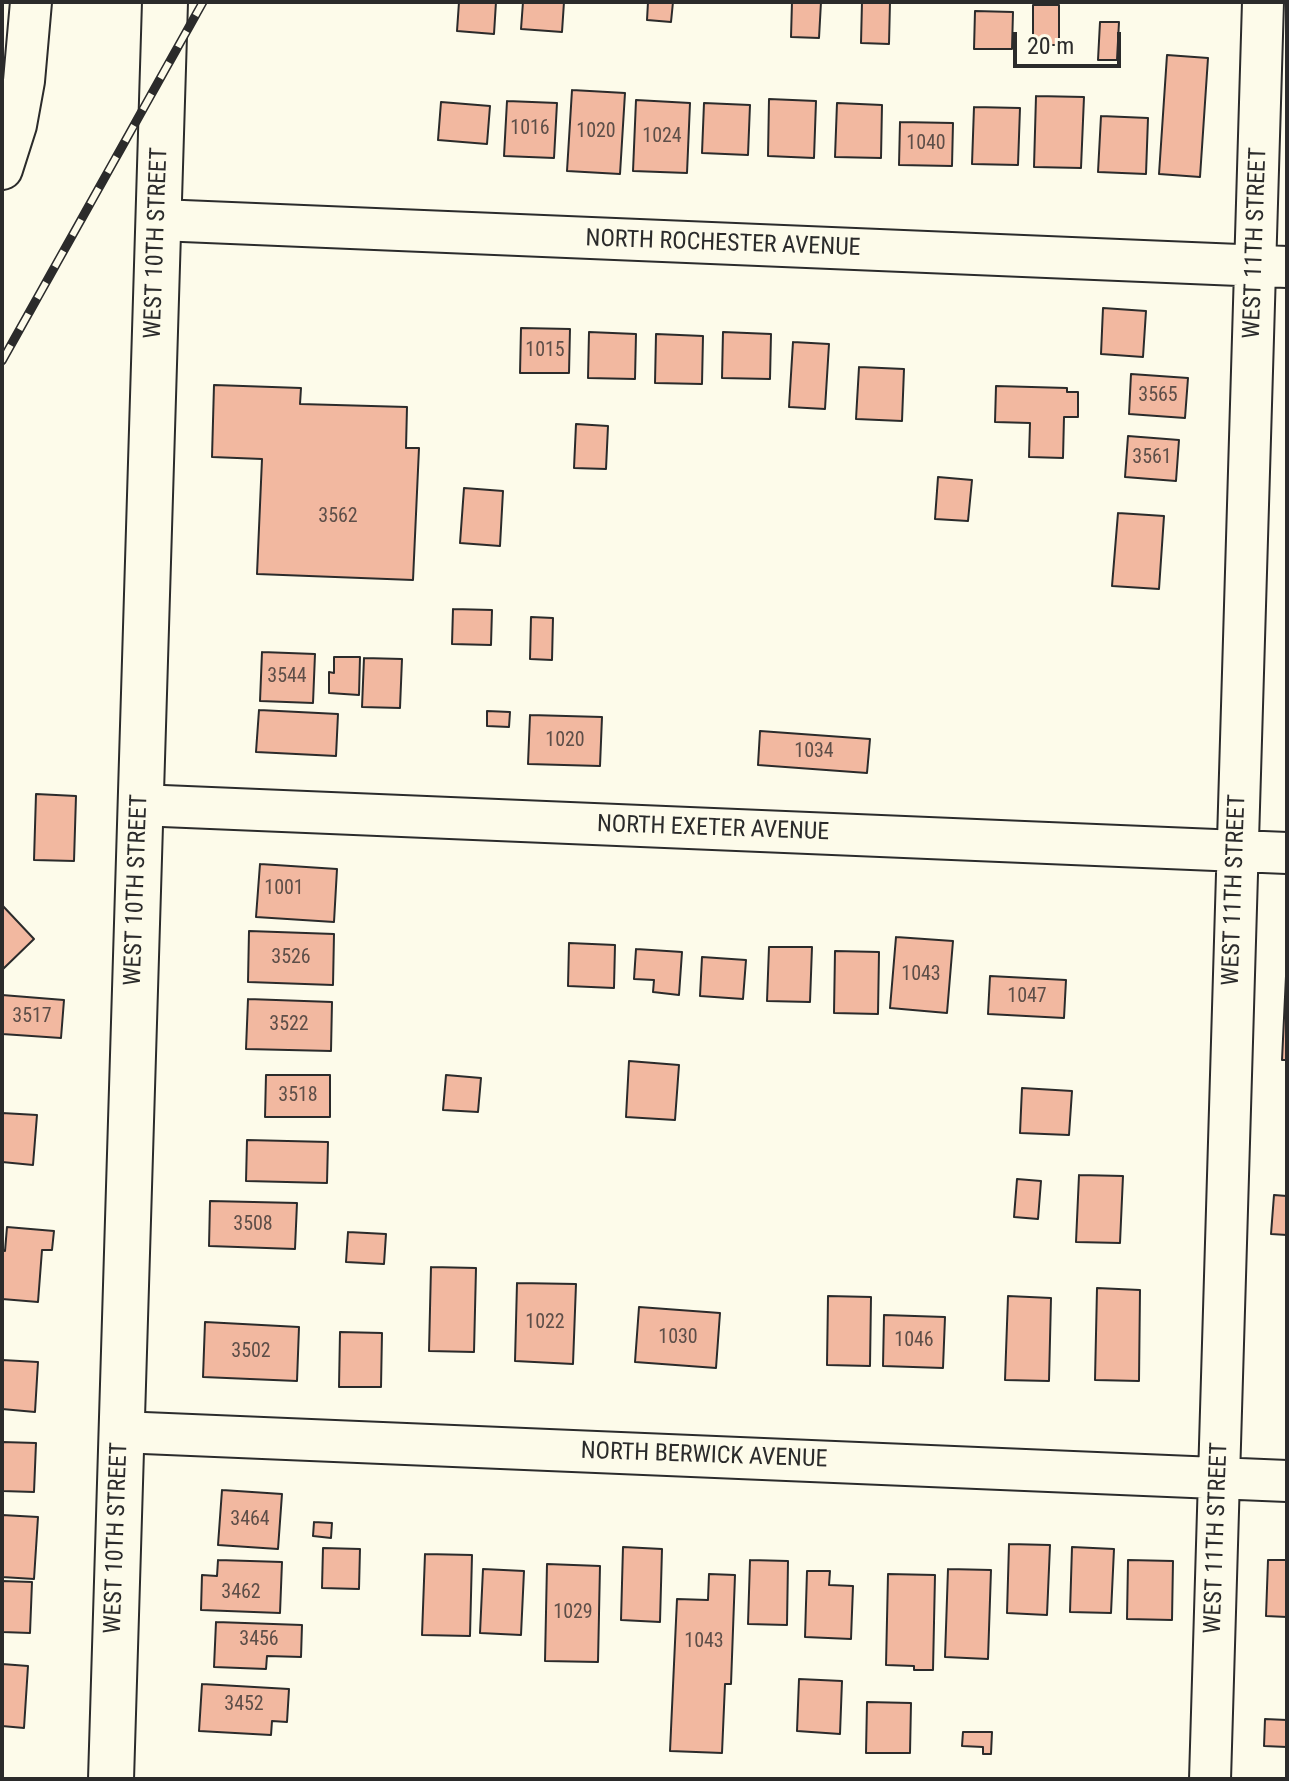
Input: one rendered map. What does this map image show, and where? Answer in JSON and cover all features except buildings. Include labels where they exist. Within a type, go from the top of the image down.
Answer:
[{"type":"main road","name":"WEST 10TH STREET","points":[[111,1779],[165,2]]},
{"type":"street","points":[[2,169],[16,125],[24,81],[31,2]]},
{"type":"street","name":"WEST 11TH STREET","points":[[1210,1779],[1236,851],[1271,267],[1263,2]]},
{"type":"street","name":"NORTH ROCHESTER AVENUE","points":[[159,220],[1271,267]]},
{"type":"street","name":"NORTH EXETER AVENUE","points":[[139,805],[1287,853]]},
{"type":"street","name":"NORTH BERWICK AVENUE","points":[[120,1432],[1287,1481]]},
{"type":"railway","points":[[2,361],[203,2]]}]
